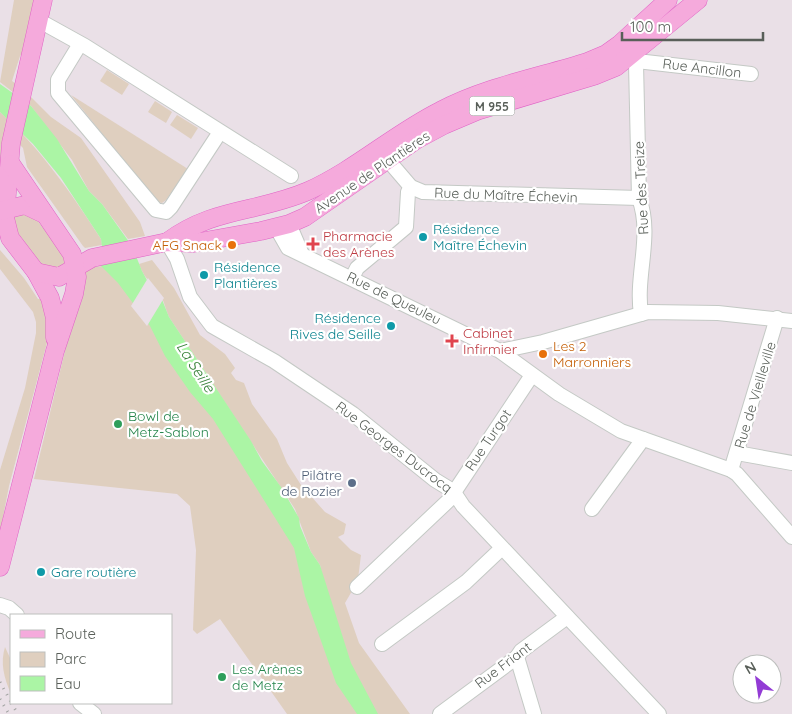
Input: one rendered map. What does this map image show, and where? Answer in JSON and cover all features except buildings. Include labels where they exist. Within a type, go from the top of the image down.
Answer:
[{"type":"main road","points":[[43,0],[11,143],[3,210],[5,236],[36,272],[54,311],[55,351]]},
{"type":"main road","name":"Avenue de Plantières","points":[[159,244],[213,216],[278,203],[328,182],[395,137],[442,109],[467,99],[587,62],[606,54],[668,0]]},
{"type":"main road","name":"Avenue de Plantières","points":[[159,244],[194,243],[283,226],[305,217],[388,159],[431,132],[468,115],[594,76],[635,56],[698,0]]},
{"type":"main road","points":[[0,567],[55,351],[74,294],[77,277],[74,261],[10,164]]},
{"type":"main road","points":[[278,203],[283,226]]},
{"type":"main road","points":[[3,210],[25,205],[44,214]]},
{"type":"main road","name":"M 955","points":[[74,261],[159,244]]},
{"type":"main road","points":[[36,272],[59,277],[74,261]]},
{"type":"street","points":[[38,20],[80,44],[291,176]]},
{"type":"street","points":[[80,44],[58,80],[58,93],[156,210],[166,212],[171,207],[220,132]]},
{"type":"street","name":"Rue Ancillon","points":[[635,56],[652,62],[751,74]]},
{"type":"street","name":"Rue des Treize","points":[[635,56],[639,198],[644,213],[645,230],[641,314]]},
{"type":"street","points":[[352,278],[357,268],[383,244],[391,240],[406,227],[408,192],[411,187],[388,159]]},
{"type":"street","name":"Rue du Maître Échevin","points":[[411,187],[424,192],[639,198]]},
{"type":"street","name":"Rue de Queuleu","points":[[283,226],[301,252],[500,351],[596,418],[621,431],[731,470]]},
{"type":"street","name":"Rue Georges Ducrocq","points":[[159,244],[177,259],[190,296],[207,322],[218,332],[238,339],[340,405],[435,480],[453,491],[463,506],[659,714]]},
{"type":"street","points":[[500,351],[543,342],[641,314],[655,312],[714,313],[792,321]]},
{"type":"street","name":"Rue de Vieilleville","points":[[731,470],[777,318]]},
{"type":"street","points":[[527,371],[528,354],[543,342]]},
{"type":"street","name":"Rue Turgot","points":[[357,588],[447,502],[527,371]]},
{"type":"street","points":[[592,509],[642,439]]},
{"type":"street","points":[[737,453],[792,463]]},
{"type":"street","points":[[731,470],[737,474],[792,537]]},
{"type":"street","points":[[382,644],[466,582],[502,548]]},
{"type":"street","points":[[0,605],[9,608],[16,614]]},
{"type":"street","name":"Rue Friant","points":[[440,714],[567,617]]},
{"type":"street","points":[[517,657],[534,714]]},
{"type":"street","points":[[81,704],[94,714]]},
{"type":"green space","points":[[14,0],[36,0],[27,48],[20,56],[12,81],[23,89],[51,117],[81,138],[140,222],[145,236],[128,239],[102,204],[89,191],[72,160],[31,106],[0,82]]},
{"type":"green space","points":[[107,70],[129,84],[122,95],[100,81]]},
{"type":"green space","points":[[71,95],[188,169],[166,200],[162,203],[157,202]]},
{"type":"green space","points":[[155,101],[172,112],[166,123],[148,112]]},
{"type":"green space","points":[[0,112],[29,141],[55,172],[101,239],[102,245],[85,248],[83,246],[27,167],[23,148],[6,131],[1,146],[0,184]]},
{"type":"green space","points":[[177,115],[198,128],[191,139],[170,125]]},
{"type":"green space","points":[[20,211],[37,220],[65,257],[66,265],[60,270],[43,266],[14,228],[11,217]]},
{"type":"green space","points":[[0,250],[24,278],[38,299],[45,299],[52,324],[9,486],[0,533],[0,470],[25,388],[36,333],[36,322],[33,312],[0,269]]},
{"type":"green space","points":[[152,260],[174,288],[200,335],[225,354],[235,368],[231,373],[236,380],[244,383],[252,404],[277,439],[287,463],[301,485],[325,512],[346,524],[344,534],[338,537],[351,550],[361,555],[357,587],[352,591],[345,603],[359,643],[410,714],[287,714],[220,619],[197,634],[193,630],[196,550],[190,506],[177,494],[34,479],[85,268],[120,264],[293,526],[294,546],[298,558],[323,578],[320,565],[311,552],[295,509],[169,317],[162,298],[141,270],[139,264]]},
{"type":"green space","points":[[5,647],[10,658],[10,692],[6,682],[3,659]]},
{"type":"water","name":"La Seille","points":[[0,84],[31,106],[57,139],[89,191],[102,204],[132,246],[142,271],[149,284],[161,297],[169,317],[251,441],[262,461],[281,487],[299,518],[300,526],[311,552],[320,565],[351,663],[378,714],[357,714],[336,683],[305,596],[294,548],[213,419],[190,392],[165,356],[150,326],[118,283],[101,266],[103,254],[101,239],[61,178],[33,144],[0,112]]},
{"type":"pier","points":[[148,278],[164,298],[147,326],[131,306]]},
{"type":"railway","points":[[0,682],[10,700]]},
{"type":"railway","points":[[0,699],[9,714]]},
{"type":"railway","points":[[12,704],[18,714]]},
{"type":"place","name":"Résidence Maître Échevin","points":[[423,237]]},
{"type":"place","name":"Pharmacie des Arènes","points":[[313,244]]},
{"type":"place","name":"AFG Snack","points":[[232,245]]},
{"type":"place","name":"Résidence Plantières","points":[[204,275]]},
{"type":"place","name":"Résidence Rives de Seille","points":[[391,326]]},
{"type":"place","name":"Cabinet Infirmier","points":[[452,341]]},
{"type":"place","name":"Les 2 Marronniers","points":[[543,354]]},
{"type":"place","name":"Bowl de Metz-Sablon","points":[[118,424]]},
{"type":"place","name":"Pilâtre de Rozier","points":[[352,483]]},
{"type":"place","name":"Gare routière","points":[[41,572]]},
{"type":"place","name":"Les Arènes de Metz","points":[[222,677]]}]
